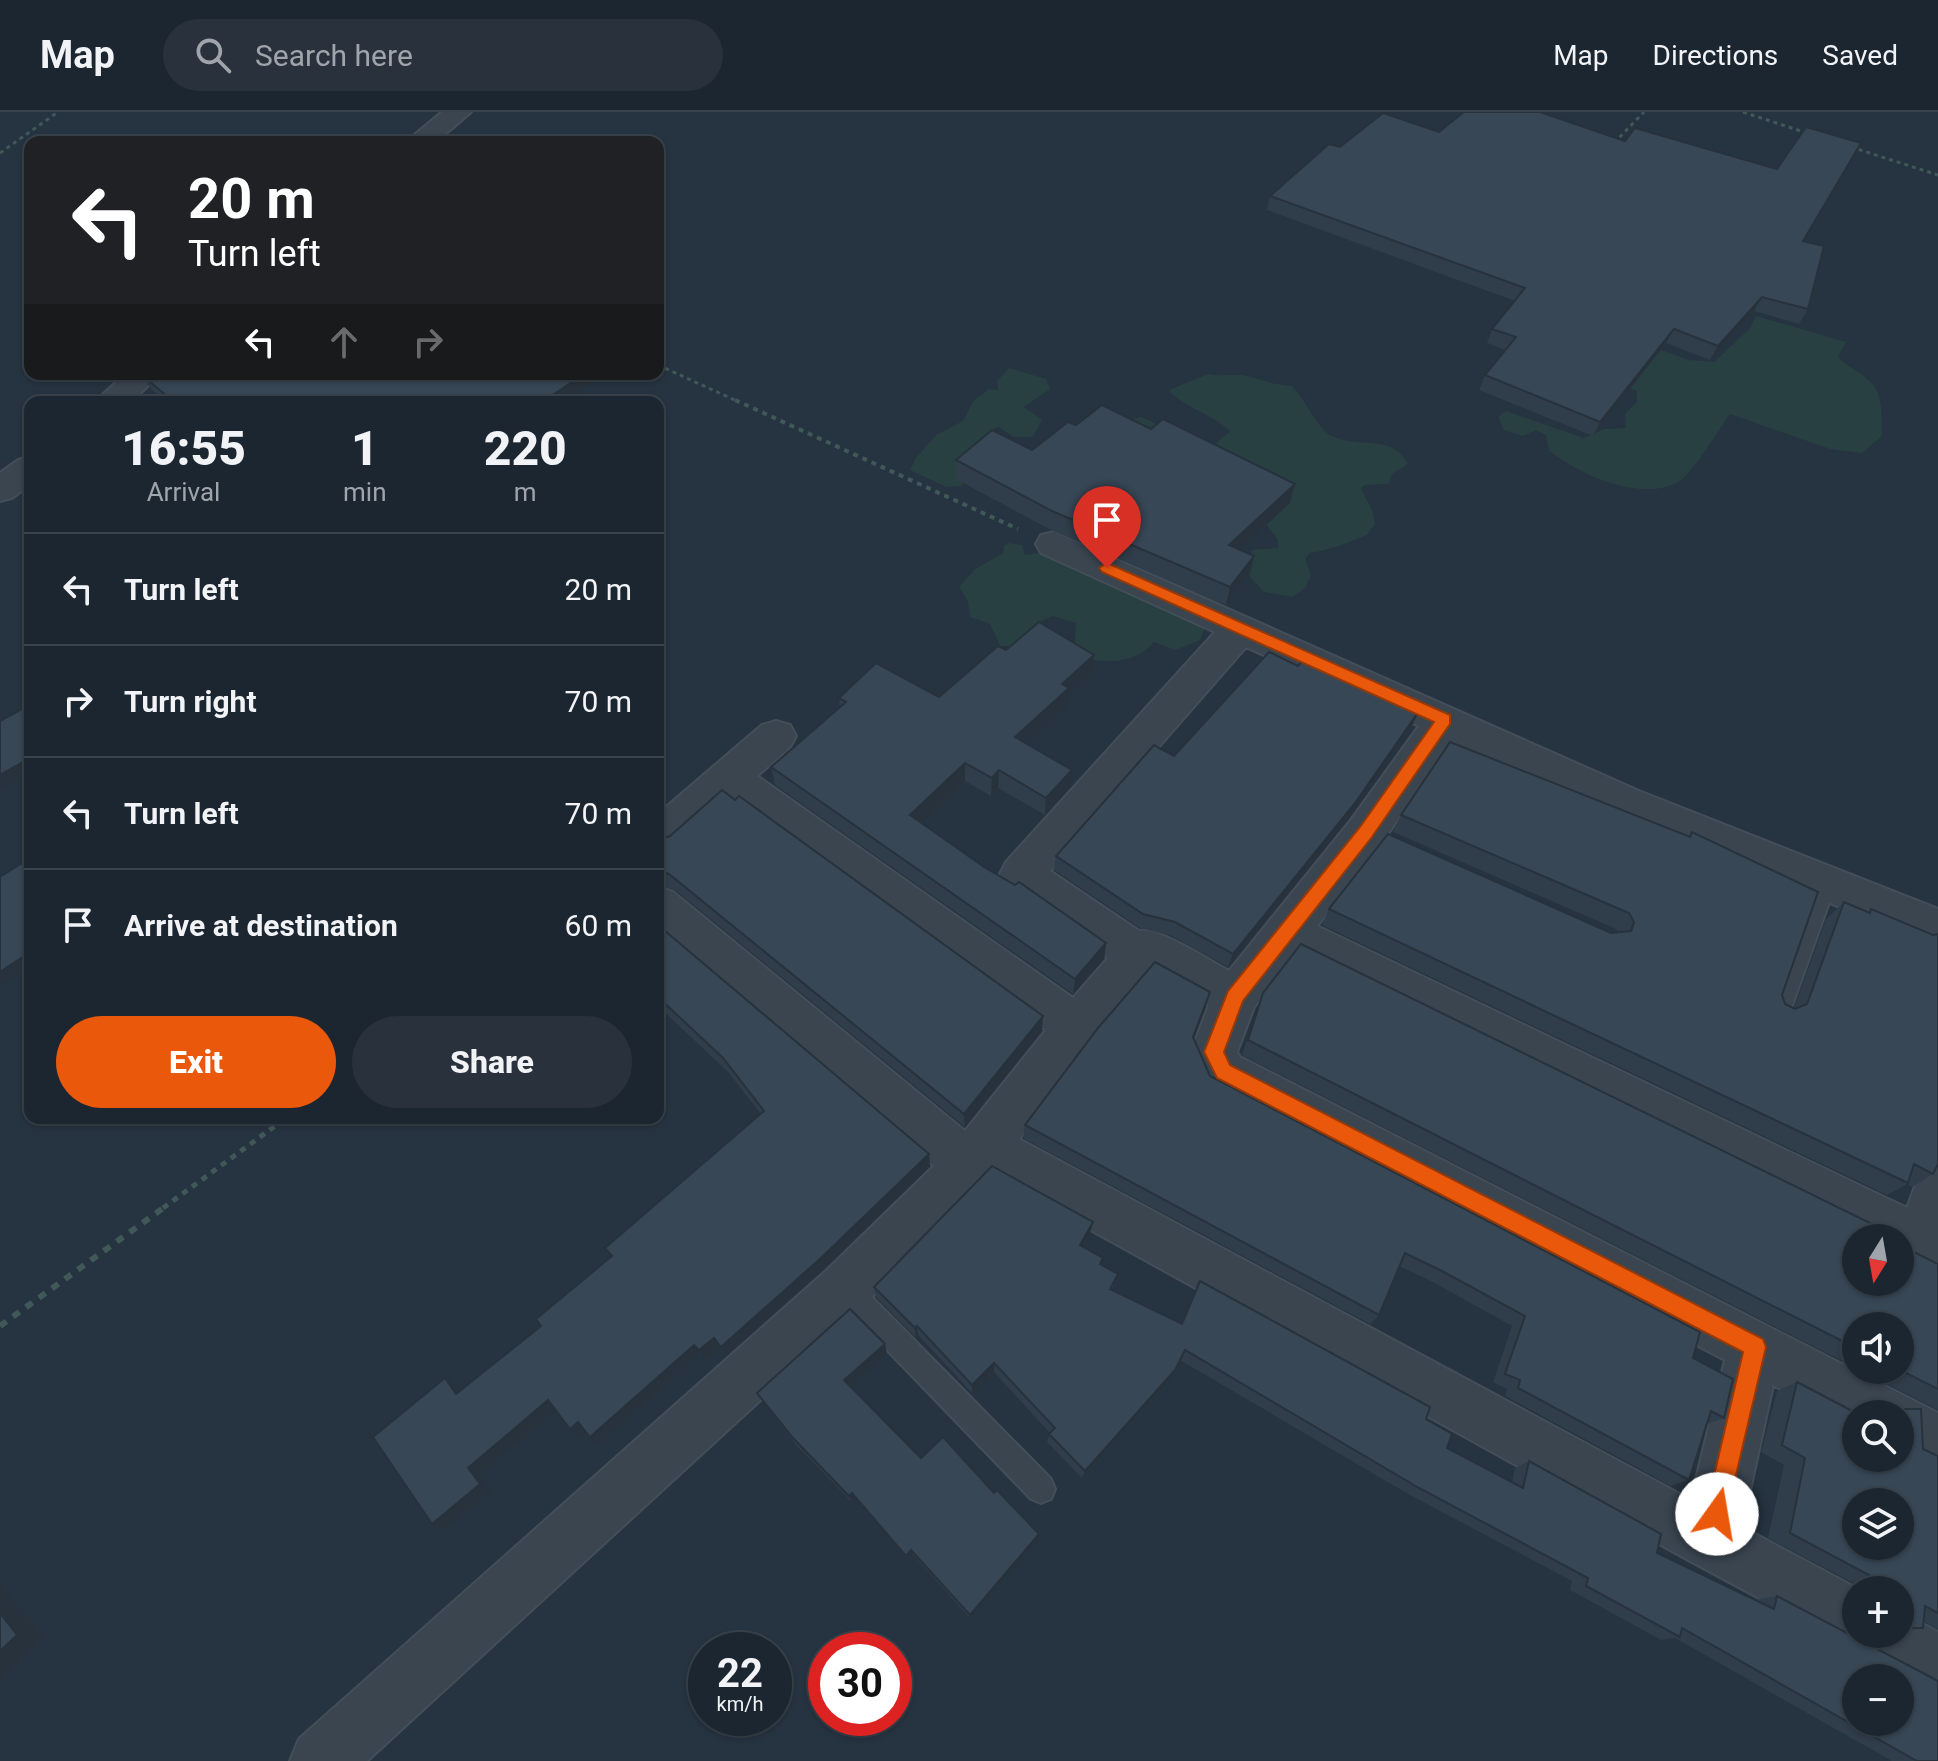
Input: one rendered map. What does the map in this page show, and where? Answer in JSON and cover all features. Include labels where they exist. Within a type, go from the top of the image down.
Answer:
[{"type":"street","points":[[427,136],[458,112]]},
{"type":"street","points":[[0,490],[24,472]]},
{"type":"street","points":[[1054,544],[1624,802],[1938,928]]},
{"type":"street","points":[[1139,955],[1021,874],[1240,629]]},
{"type":"street","points":[[1445,719],[1373,835],[1286,932],[1235,997],[1214,1052],[1223,1072],[1856,1400]]},
{"type":"street","points":[[664,833],[776,736]]},
{"type":"street","points":[[728,777],[1077,1026]]},
{"type":"street","points":[[664,910],[977,1156],[1842,1612]]},
{"type":"street","points":[[1286,932],[1930,1245],[1938,1190]]},
{"type":"street","points":[[321,1761],[845,1288],[977,1156],[1077,1026],[1145,948],[1235,997]]},
{"type":"street","points":[[1710,1541],[1755,1347]]},
{"type":"street","points":[[1914,1430],[1938,1443]]},
{"type":"street","points":[[1908,1648],[1938,1664]]},
{"type":"lane","points":[[1779,1011],[1825,883]]},
{"type":"lane","points":[[845,1288],[1041,1489]]},
{"type":"path","points":[[0,153],[58,112]]},
{"type":"path","points":[[1609,150],[1644,112]]},
{"type":"path","points":[[1743,112],[1818,136]]},
{"type":"path","points":[[1848,146],[1938,175]]},
{"type":"path","points":[[664,368],[1054,544]]},
{"type":"path","points":[[0,1326],[278,1124]]},
{"type":"green space","points":[[1756,316],[1846,342],[1838,356],[1867,378],[1877,392],[1882,436],[1862,453],[1830,449],[1730,414],[1683,479],[1661,488],[1644,489],[1610,483],[1576,468],[1549,451],[1546,435],[1536,430],[1523,436],[1504,430],[1498,417],[1506,411],[1584,438],[1604,429],[1626,428],[1625,414],[1637,402],[1637,391],[1601,377],[1636,341],[1689,360],[1714,362],[1750,328]]},
{"type":"green space","points":[[1009,368],[1046,379],[1050,389],[1024,407],[1042,420],[1033,437],[1014,437],[998,427],[990,432],[996,443],[965,477],[962,486],[946,487],[910,470],[915,459],[936,435],[963,421],[974,400],[989,389],[998,390],[997,381]]},
{"type":"green space","points":[[1208,374],[1243,375],[1292,386],[1330,435],[1393,448],[1408,464],[1393,473],[1388,484],[1364,485],[1361,489],[1373,512],[1375,524],[1367,535],[1310,553],[1305,559],[1311,575],[1306,587],[1293,597],[1264,592],[1244,571],[1252,557],[1251,550],[1278,548],[1278,540],[1263,520],[1120,422],[1141,417],[1211,448],[1230,431],[1179,400],[1169,390]]},
{"type":"green space","points":[[1009,543],[1022,545],[1025,555],[1042,552],[1151,576],[1158,568],[1222,600],[1194,617],[1204,630],[1200,640],[1175,650],[1154,642],[1146,650],[1127,659],[1106,661],[1084,658],[1074,655],[1076,623],[1053,616],[1041,621],[1037,633],[1019,639],[1012,646],[1000,646],[990,624],[970,617],[968,601],[959,587],[974,570],[1003,553],[1004,546]]},
{"type":"building","points":[[1464,112],[1540,112],[1625,141],[1635,128],[1777,169],[1806,127],[1861,143],[1803,241],[1824,246],[1808,309],[1762,297],[1718,346],[1674,329],[1600,422],[1485,375],[1516,337],[1492,329],[1525,288],[1270,196],[1329,144],[1340,147],[1383,113],[1439,132]]},
{"type":"building","points":[[148,380],[575,380],[551,396],[167,396]]},
{"type":"building","points":[[1102,405],[1151,429],[1163,419],[1295,484],[1229,545],[1254,556],[1230,587],[1052,511],[956,460],[992,430],[1032,450],[1068,422],[1076,425]]},
{"type":"building","points":[[1039,622],[1094,655],[1062,684],[1069,688],[1015,737],[1072,770],[1046,798],[999,770],[992,778],[965,763],[910,815],[984,867],[1015,885],[1019,882],[1106,943],[1075,979],[771,767],[846,702],[839,698],[876,663],[939,697],[998,646],[1006,650]]},
{"type":"building","points":[[1269,652],[1298,666],[1302,661],[1336,673],[1419,711],[1355,803],[1233,954],[1175,922],[1143,914],[1056,856],[1154,745],[1174,756]]},
{"type":"building","points":[[22,709],[24,712],[24,761],[0,775],[0,721]]},
{"type":"building","points":[[1450,742],[1690,837],[1692,832],[1818,892],[1782,995],[1785,1004],[1795,1009],[1807,1004],[1844,902],[1870,913],[1871,909],[1933,935],[1938,934],[1938,1164],[1933,1174],[1914,1164],[1908,1183],[1329,909],[1388,834],[1611,933],[1631,931],[1634,922],[1629,913],[1401,815]]},
{"type":"building","points":[[722,790],[735,800],[739,796],[1043,1016],[964,1114],[664,873],[664,838]]},
{"type":"building","points":[[24,862],[24,956],[0,972],[0,877]]},
{"type":"building","points":[[664,930],[929,1154],[822,1257],[721,1347],[714,1338],[699,1350],[694,1345],[590,1437],[578,1422],[570,1429],[548,1400],[468,1468],[480,1484],[432,1524],[373,1437],[445,1378],[456,1394],[541,1326],[536,1319],[612,1256],[605,1248],[764,1111],[723,1058],[664,1003]]},
{"type":"building","points":[[1301,944],[1872,1224],[1842,1224],[1842,1296],[1914,1296],[1914,1252],[1938,1264],[1938,1389],[1914,1377],[1914,1312],[1842,1312],[1842,1341],[1248,1040],[1263,993]]},
{"type":"building","points":[[1155,962],[1210,992],[1193,1037],[1210,1076],[1700,1332],[1693,1358],[1733,1379],[1724,1418],[1711,1411],[1689,1480],[1518,1388],[1520,1380],[1505,1374],[1525,1316],[1442,1271],[1405,1253],[1379,1315],[1025,1125],[1098,1028]]},
{"type":"building","points":[[992,1166],[1093,1222],[1080,1245],[1103,1258],[1100,1264],[1118,1274],[1110,1289],[1182,1324],[1200,1281],[1430,1407],[1426,1419],[1452,1434],[1447,1448],[1523,1488],[1529,1461],[1661,1534],[1657,1553],[1774,1609],[1777,1596],[1842,1630],[1842,1648],[1875,1648],[1906,1664],[1842,1664],[1842,1719],[1682,1628],[1680,1637],[1586,1586],[1588,1578],[1419,1488],[1185,1350],[1175,1370],[1085,1471],[1049,1434],[1055,1428],[994,1363],[972,1385],[917,1326],[915,1328],[874,1287]]},
{"type":"building","points":[[850,1309],[885,1344],[844,1380],[921,1458],[943,1437],[994,1493],[997,1490],[1039,1534],[970,1615],[911,1550],[906,1556],[852,1493],[849,1496],[793,1438],[757,1393]]},
{"type":"building","points":[[1797,1382],[1842,1406],[1842,1472],[1914,1472],[1914,1409],[1921,1409],[1923,1449],[1938,1456],[1938,1613],[1925,1606],[1923,1628],[1914,1628],[1914,1576],[1871,1576],[1790,1533],[1805,1458],[1782,1445]]},
{"type":"building","points":[[0,1613],[17,1635],[0,1651]]},
{"type":"building","points":[[1914,1668],[1938,1681],[1938,1761],[1917,1761],[1873,1736],[1914,1736]]},
{"type":"route","points":[[1107,568],[1445,719],[1366,832],[1235,997],[1214,1052],[1223,1072],[1755,1347],[1717,1514]]}]
